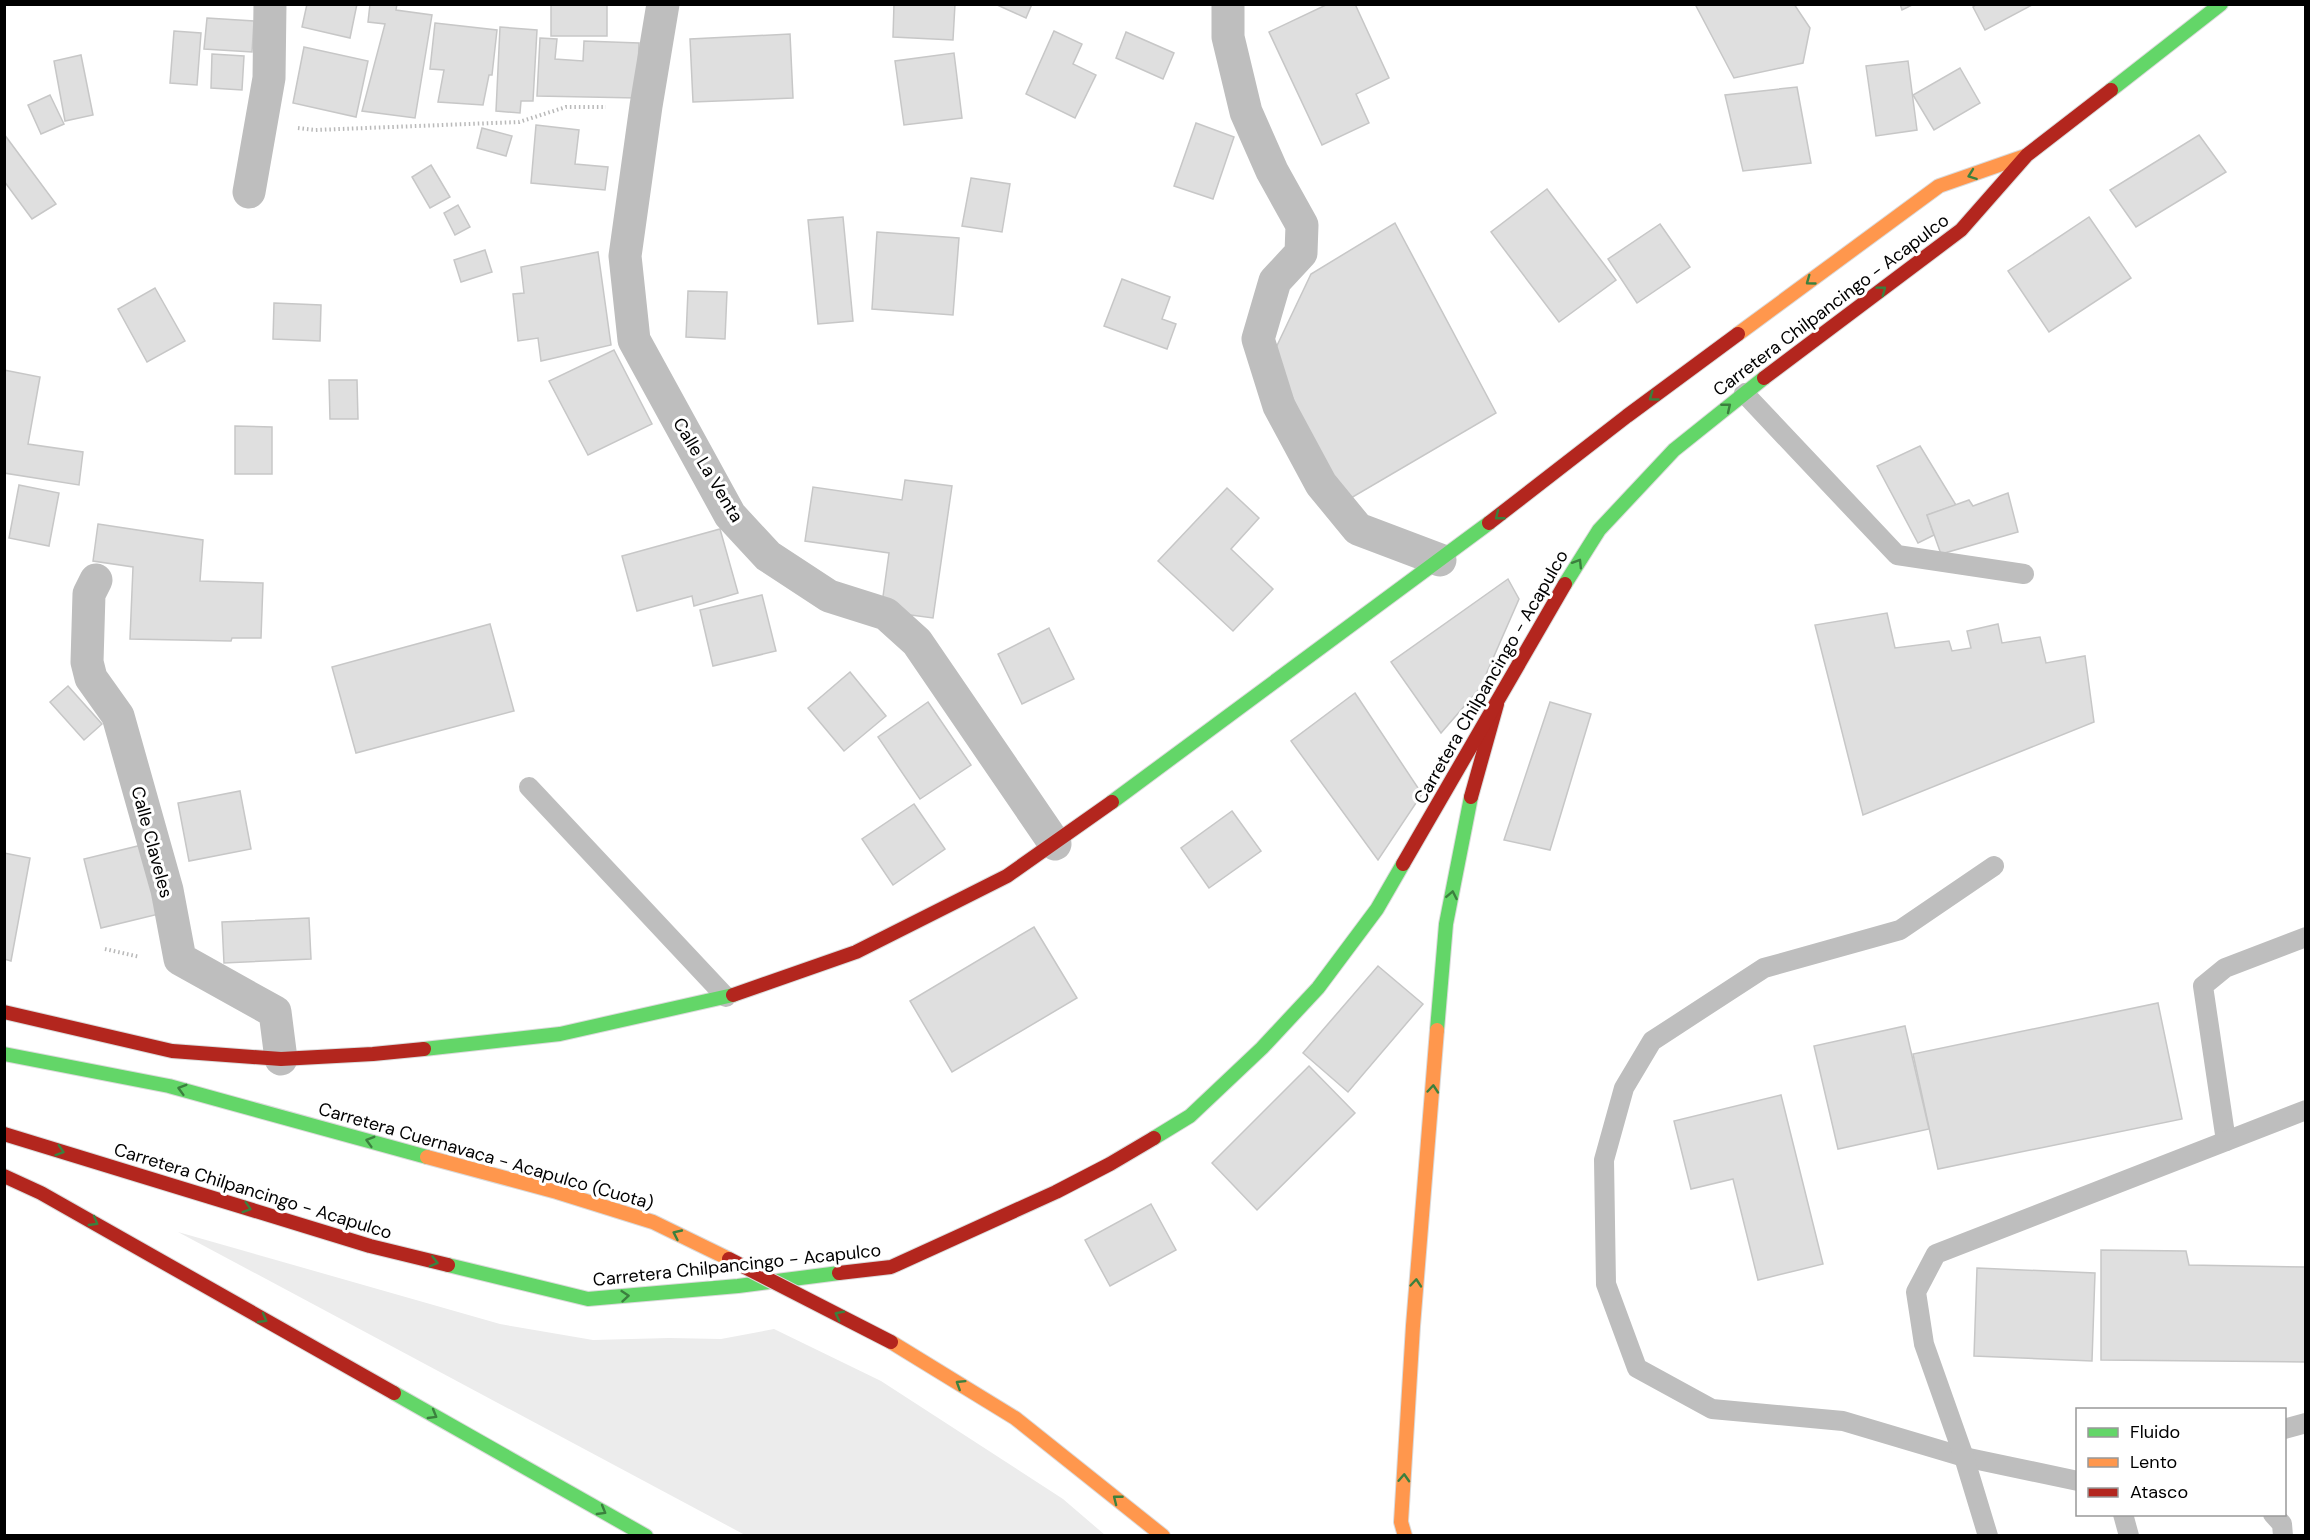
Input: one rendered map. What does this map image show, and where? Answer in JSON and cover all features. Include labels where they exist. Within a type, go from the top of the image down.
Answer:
[{"type":"main road","points":[[2027,155],[2221,4]]},
{"type":"main road","name":"Carretera Chilpancingo - Acapulco","points":[[4,1012],[172,1051],[281,1059],[373,1054],[560,1034],[726,997],[856,952],[1007,876],[1055,844],[1440,560],[1627,416],[1939,186],[2027,155]]},
{"type":"main road","name":"Carretera Chilpancingo - Acapulco","points":[[4,1134],[370,1246],[588,1299],[738,1286],[891,1267],[1056,1192],[1110,1164],[1190,1116],[1262,1048],[1318,988],[1377,909],[1497,704],[1550,608],[1599,530],[1674,450],[1744,393],[1961,230],[2027,155]]},
{"type":"main road","points":[[1405,1536],[1401,1522],[1413,1326],[1446,924],[1469,803],[1497,704]]},
{"type":"main road","name":"Carretera Cuernavaca - Acapulco (Cuota)","points":[[4,1054],[169,1086],[557,1192],[652,1222],[891,1342],[1015,1418],[1163,1536]]},
{"type":"main road","points":[[4,1176],[41,1193],[646,1536]]},
{"type":"street","points":[[249,192],[269,78],[270,4]]},
{"type":"street","name":"Calle La Venta","points":[[663,4],[625,256],[634,340],[730,515],[768,556],[829,596],[886,614],[917,642],[1055,844]]},
{"type":"street","points":[[1228,4],[1228,37],[1246,112],[1272,171],[1302,225],[1301,253],[1275,281],[1258,339],[1278,406],[1321,484],[1358,529],[1440,560]]},
{"type":"street","name":"Calle Claveles","points":[[96,580],[89,594],[87,662],[91,678],[117,716],[167,890],[180,959],[275,1012],[281,1059]]},
{"type":"lane","points":[[1744,393],[1897,555],[2024,574]]},
{"type":"lane","points":[[529,787],[726,997]]},
{"type":"lane","points":[[1994,866],[1900,930],[1764,969],[1652,1041],[1624,1088],[1604,1160],[1606,1284],[1637,1368],[1713,1409],[1843,1421],[1964,1457],[2076,1481]]},
{"type":"lane","points":[[2226,1141],[2203,986],[2225,968],[2306,937]]},
{"type":"lane","points":[[1988,1536],[1964,1457],[1924,1344],[1916,1292],[1936,1254],[2306,1110]]},
{"type":"lane","points":[[2286,1428],[2306,1423]]},
{"type":"lane","points":[[2123,1516],[2129,1536]]},
{"type":"lane","points":[[2274,1516],[2282,1524],[2283,1536]]},
{"type":"path","points":[[261,123],[315,130],[519,122],[566,107],[646,106]]},
{"type":"shaded area","points":[[178,1232],[500,1324],[593,1340],[721,1339],[774,1329],[881,1381],[1063,1499],[1105,1535],[745,1535]]},
{"type":"building","points":[[307,4],[357,4],[350,38],[302,27]]},
{"type":"building","points":[[370,4],[397,4],[396,10],[432,15],[415,118],[362,111],[385,24],[368,22]]},
{"type":"building","points":[[551,4],[607,4],[607,36],[551,36]]},
{"type":"building","points":[[894,4],[955,4],[953,40],[893,37]]},
{"type":"building","points":[[995,4],[1032,4],[1026,18]]},
{"type":"building","points":[[1328,4],[1355,4],[1389,78],[1356,94],[1369,123],[1322,145],[1269,32]]},
{"type":"building","points":[[1695,4],[1794,4],[1810,28],[1803,63],[1734,78]]},
{"type":"building","points":[[1900,4],[1914,4],[1902,10]]},
{"type":"building","points":[[1977,4],[2034,4],[1985,30],[1973,7]]},
{"type":"building","points":[[207,18],[254,21],[252,52],[204,49]]},
{"type":"building","points":[[435,23],[497,30],[492,75],[489,75],[483,105],[438,102],[444,70],[430,69]]},
{"type":"building","points":[[500,27],[537,30],[533,101],[521,101],[520,113],[496,111]]},
{"type":"building","points":[[174,31],[201,33],[197,85],[170,83]]},
{"type":"building","points":[[1054,31],[1082,44],[1073,64],[1096,75],[1075,118],[1026,94]]},
{"type":"building","points":[[1126,32],[1174,53],[1163,79],[1116,58]]},
{"type":"building","points":[[790,34],[793,98],[693,102],[690,39]]},
{"type":"building","points":[[540,38],[557,39],[555,59],[583,61],[584,41],[639,43],[637,98],[537,96]]},
{"type":"building","points":[[304,47],[368,61],[356,117],[293,103]]},
{"type":"building","points":[[954,53],[962,118],[904,125],[895,61]]},
{"type":"building","points":[[212,54],[244,56],[242,90],[211,88]]},
{"type":"building","points":[[81,55],[93,115],[65,121],[54,61]]},
{"type":"building","points":[[1908,61],[1917,130],[1876,136],[1866,66]]},
{"type":"building","points":[[1960,68],[1980,103],[1934,130],[1913,95]]},
{"type":"building","points":[[1797,87],[1811,163],[1743,171],[1725,95]]},
{"type":"building","points":[[50,95],[64,124],[41,134],[28,105]]},
{"type":"building","points":[[1196,123],[1234,137],[1213,199],[1174,186]]},
{"type":"building","points":[[536,125],[579,130],[575,164],[608,167],[605,190],[531,183]]},
{"type":"building","points":[[482,128],[512,136],[506,156],[477,148]]},
{"type":"building","points":[[4,134],[56,204],[32,219],[4,181]]},
{"type":"building","points":[[2199,135],[2226,172],[2136,227],[2110,190]]},
{"type":"building","points":[[431,165],[450,197],[430,208],[412,177]]},
{"type":"building","points":[[971,178],[1010,184],[1002,232],[962,226]]},
{"type":"building","points":[[1547,189],[1616,280],[1559,322],[1491,232]]},
{"type":"building","points":[[458,205],[470,227],[455,235],[444,213]]},
{"type":"building","points":[[843,217],[853,321],[818,324],[808,220]]},
{"type":"building","points":[[2089,217],[2131,278],[2049,332],[2008,271]]},
{"type":"building","points":[[1395,223],[1496,413],[1351,498],[1319,456],[1273,354],[1311,274]]},
{"type":"building","points":[[1660,224],[1690,267],[1637,303],[1608,259]]},
{"type":"building","points":[[877,232],[959,238],[953,315],[872,309]]},
{"type":"building","points":[[485,250],[492,272],[461,282],[454,260]]},
{"type":"building","points":[[598,252],[611,345],[541,361],[538,338],[518,341],[513,294],[524,293],[521,267]]},
{"type":"building","points":[[1122,279],[1170,297],[1162,319],[1176,324],[1167,349],[1104,326]]},
{"type":"building","points":[[155,288],[185,341],[147,362],[118,309]]},
{"type":"building","points":[[688,291],[727,292],[725,339],[686,337]]},
{"type":"building","points":[[274,303],[321,305],[320,341],[273,339]]},
{"type":"building","points":[[614,350],[652,424],[588,455],[549,381]]},
{"type":"building","points":[[4,370],[40,377],[28,444],[83,452],[79,485],[4,473]]},
{"type":"building","points":[[329,380],[357,380],[358,419],[330,419]]},
{"type":"building","points":[[235,426],[272,427],[272,474],[235,474]]},
{"type":"building","points":[[1920,446],[1956,505],[1927,515],[1934,535],[1918,543],[1877,466]]},
{"type":"building","points":[[905,480],[952,486],[933,618],[881,611],[889,553],[805,541],[813,487],[902,500]]},
{"type":"building","points":[[19,485],[59,493],[49,546],[9,538]]},
{"type":"building","points":[[1227,488],[1259,518],[1231,549],[1273,589],[1233,631],[1158,561]]},
{"type":"building","points":[[2008,493],[2018,532],[1941,554],[1927,515],[1969,500],[1973,506]]},
{"type":"building","points":[[98,524],[203,540],[200,581],[263,583],[261,638],[232,638],[231,641],[130,639],[133,567],[93,561]]},
{"type":"building","points":[[720,529],[738,593],[694,606],[692,596],[637,611],[622,556]]},
{"type":"building","points":[[1508,579],[1519,599],[1480,688],[1441,733],[1391,662]]},
{"type":"building","points":[[762,595],[776,651],[713,666],[700,610]]},
{"type":"building","points":[[1887,613],[1895,648],[1949,641],[1952,651],[1971,648],[1967,631],[1998,624],[2002,643],[2040,637],[2046,663],[2085,656],[2094,722],[1863,815],[1815,625]]},
{"type":"building","points":[[490,624],[514,711],[356,753],[332,667]]},
{"type":"building","points":[[1049,628],[1074,679],[1022,704],[998,654]]},
{"type":"building","points":[[850,672],[886,716],[844,751],[808,708]]},
{"type":"building","points":[[68,686],[102,724],[84,740],[50,702]]},
{"type":"building","points":[[1355,693],[1422,794],[1378,860],[1291,741]]},
{"type":"building","points":[[928,702],[971,765],[920,799],[878,737]]},
{"type":"building","points":[[1550,702],[1591,714],[1550,850],[1504,840]]},
{"type":"building","points":[[240,791],[251,849],[189,861],[178,803]]},
{"type":"building","points":[[914,804],[945,849],[893,885],[862,839]]},
{"type":"building","points":[[1232,811],[1261,851],[1209,888],[1181,848]]},
{"type":"building","points":[[146,844],[163,913],[101,928],[84,859]]},
{"type":"building","points":[[4,853],[30,858],[11,961],[4,959]]},
{"type":"building","points":[[309,918],[311,959],[224,963],[222,922]]},
{"type":"building","points":[[1034,927],[1077,998],[952,1072],[910,1001]]},
{"type":"building","points":[[1378,966],[1423,1004],[1348,1092],[1303,1053]]},
{"type":"building","points":[[2158,1003],[2182,1119],[1938,1169],[1913,1054]]},
{"type":"building","points":[[1905,1026],[1929,1129],[1838,1149],[1814,1046]]},
{"type":"building","points":[[1309,1066],[1355,1113],[1257,1210],[1212,1163]]},
{"type":"building","points":[[1781,1095],[1823,1264],[1758,1280],[1733,1179],[1691,1189],[1674,1121]]},
{"type":"building","points":[[1151,1204],[1176,1250],[1110,1286],[1085,1240]]},
{"type":"building","points":[[2101,1250],[2186,1251],[2189,1265],[2306,1267],[2306,1362],[2101,1360]]},
{"type":"building","points":[[1977,1268],[2095,1273],[2092,1361],[1974,1356]]},
{"type":"traffic: fast","points":[[2111,90],[2221,4]]},
{"type":"traffic: fast","points":[[1565,584],[1599,530],[1674,450],[1764,378]]},
{"type":"traffic: fast","points":[[1112,802],[1489,523]]},
{"type":"traffic: fast","points":[[1437,1030],[1446,924],[1471,797]]},
{"type":"traffic: fast","points":[[1154,1138],[1190,1116],[1262,1048],[1318,988],[1377,909],[1403,864]]},
{"type":"traffic: fast","points":[[424,1049],[560,1034],[733,995]]},
{"type":"traffic: fast","points":[[4,1054],[169,1086],[427,1157]]},
{"type":"traffic: fast","points":[[448,1265],[588,1299],[738,1286],[839,1273]]},
{"type":"traffic: fast","points":[[394,1393],[646,1536]]},
{"type":"traffic: slow","points":[[1738,334],[1939,186],[2025,156]]},
{"type":"traffic: slow","points":[[1405,1536],[1401,1522],[1413,1326],[1437,1030]]},
{"type":"traffic: slow","points":[[427,1157],[557,1192],[653,1222],[729,1259]]},
{"type":"traffic: slow","points":[[891,1342],[1015,1418],[1163,1536]]},
{"type":"traffic: jam","points":[[1764,378],[1961,230],[2027,155],[2111,90]]},
{"type":"traffic: jam","points":[[1489,523],[1738,334]]},
{"type":"traffic: jam","points":[[1403,864],[1565,584]]},
{"type":"traffic: jam","points":[[1471,797],[1497,704]]},
{"type":"traffic: jam","points":[[733,995],[856,952],[1007,876],[1112,802]]},
{"type":"traffic: jam","points":[[4,1012],[172,1051],[281,1059],[424,1049]]},
{"type":"traffic: jam","points":[[4,1134],[370,1246],[448,1265]]},
{"type":"traffic: jam","points":[[839,1273],[891,1267],[1056,1192],[1154,1138]]},
{"type":"traffic: jam","points":[[4,1176],[41,1193],[394,1393]]},
{"type":"traffic: jam","points":[[729,1259],[891,1342]]}]
